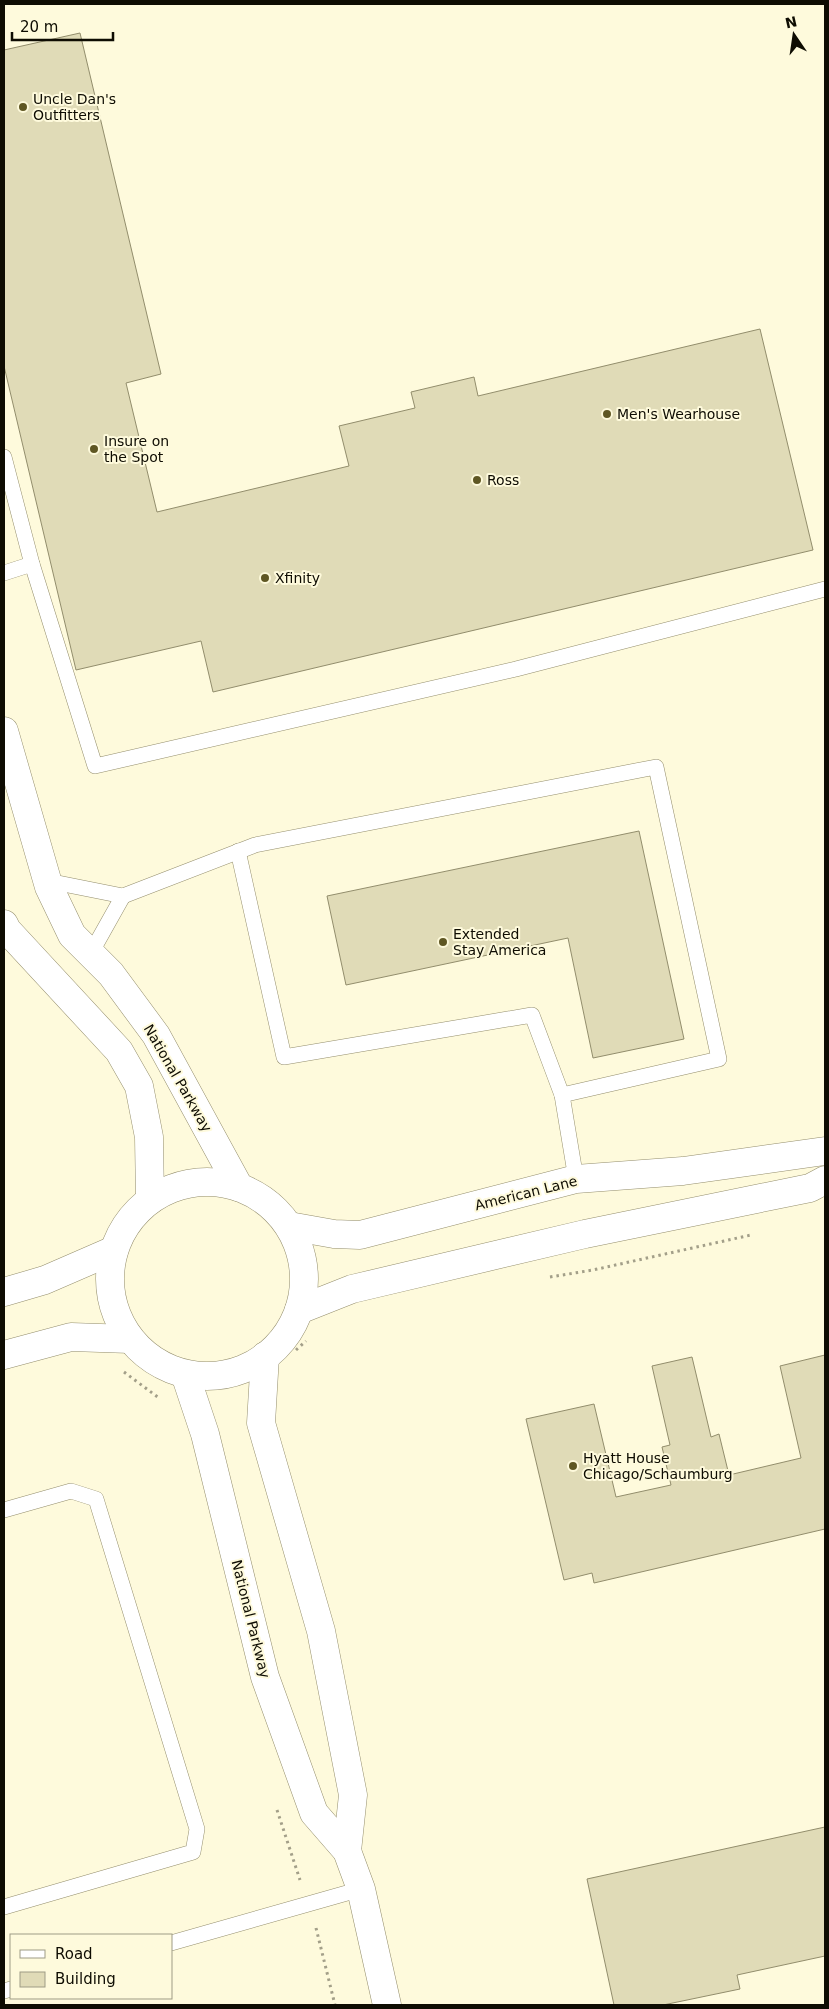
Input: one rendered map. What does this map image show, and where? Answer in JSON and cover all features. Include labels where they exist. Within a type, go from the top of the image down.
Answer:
[{"type":"street","name":"National Parkway","points":[[4,731],[48,881],[72,935],[111,974],[156,1035],[239,1187]]},
{"type":"street","points":[[4,924],[13,937],[119,1051],[139,1086],[148,1137],[150,1200]]},
{"type":"street","name":"American Lane","points":[[289,1226],[334,1234],[360,1235],[576,1179],[683,1171],[825,1151]]},
{"type":"street","points":[[299,1310],[352,1289],[585,1234],[810,1188],[825,1180]]},
{"type":"street","points":[[208,1182],[239,1187],[266,1201],[289,1226],[302,1256],[305,1289],[299,1310],[296,1320],[277,1347],[250,1367],[218,1376],[185,1374],[155,1361],[130,1339],[115,1312],[110,1281],[114,1250],[128,1223],[150,1200],[178,1186],[208,1182]]},
{"type":"street","points":[[4,1292],[45,1280],[114,1250]]},
{"type":"street","points":[[4,1354],[71,1337],[130,1339]]},
{"type":"street","name":"National Parkway","points":[[265,1356],[261,1422],[321,1631],[353,1795],[347,1851]]},
{"type":"street","name":"National Parkway","points":[[185,1374],[205,1434],[265,1677],[314,1813],[347,1851],[361,1889],[387,2005]]},
{"type":"lane","points":[[4,457],[32,564],[95,766],[516,669],[825,589]]},
{"type":"lane","points":[[4,573],[32,564]]},
{"type":"lane","points":[[48,881],[123,896],[238,851],[264,843],[656,767],[719,1058],[562,1095]]},
{"type":"lane","points":[[238,851],[284,1057],[532,1015],[562,1095],[576,1179]]},
{"type":"lane","points":[[91,954],[123,896]]},
{"type":"lane","points":[[4,1510],[70,1491],[96,1499],[197,1829],[193,1852],[4,1907]]},
{"type":"lane","points":[[172,1943],[361,1889]]},
{"type":"path","points":[[544,1278],[593,1270],[757,1233]]},
{"type":"path","points":[[293,1353],[306,1340]]},
{"type":"path","points":[[119,1368],[162,1400]]},
{"type":"building","points":[[80,33],[161,374],[126,383],[157,512],[349,466],[339,426],[415,408],[411,392],[474,377],[478,396],[760,329],[813,550],[213,692],[201,641],[76,670],[4,366],[4,50]]},
{"type":"building","name":"Extended Stay America","points":[[639,831],[684,1039],[593,1058],[568,938],[346,985],[327,896]]},
{"type":"building","name":"Hyatt House Chicago/Schaumburg","points":[[825,1355],[825,1529],[594,1583],[592,1573],[564,1580],[526,1419],[594,1404],[616,1497],[671,1485],[662,1447],[670,1445],[652,1366],[692,1357],[711,1437],[719,1434],[729,1475],[801,1458],[780,1366]]},
{"type":"building","points":[[825,1827],[825,1956],[737,1975],[740,1989],[663,2005],[614,2005],[587,1879]]},
{"type":"place","name":"Uncle Dan's Outfitters","points":[[23,107]]},
{"type":"place","name":"Men's Wearhouse","points":[[607,414]]},
{"type":"place","name":"Insure on the Spot","points":[[94,449]]},
{"type":"place","name":"Ross","points":[[477,480]]},
{"type":"place","name":"Xfinity","points":[[265,578]]},
{"type":"place","name":"Extended Stay America","points":[[443,942]]},
{"type":"place","name":"Hyatt House Chicago/Schaumburg","points":[[573,1466]]}]
